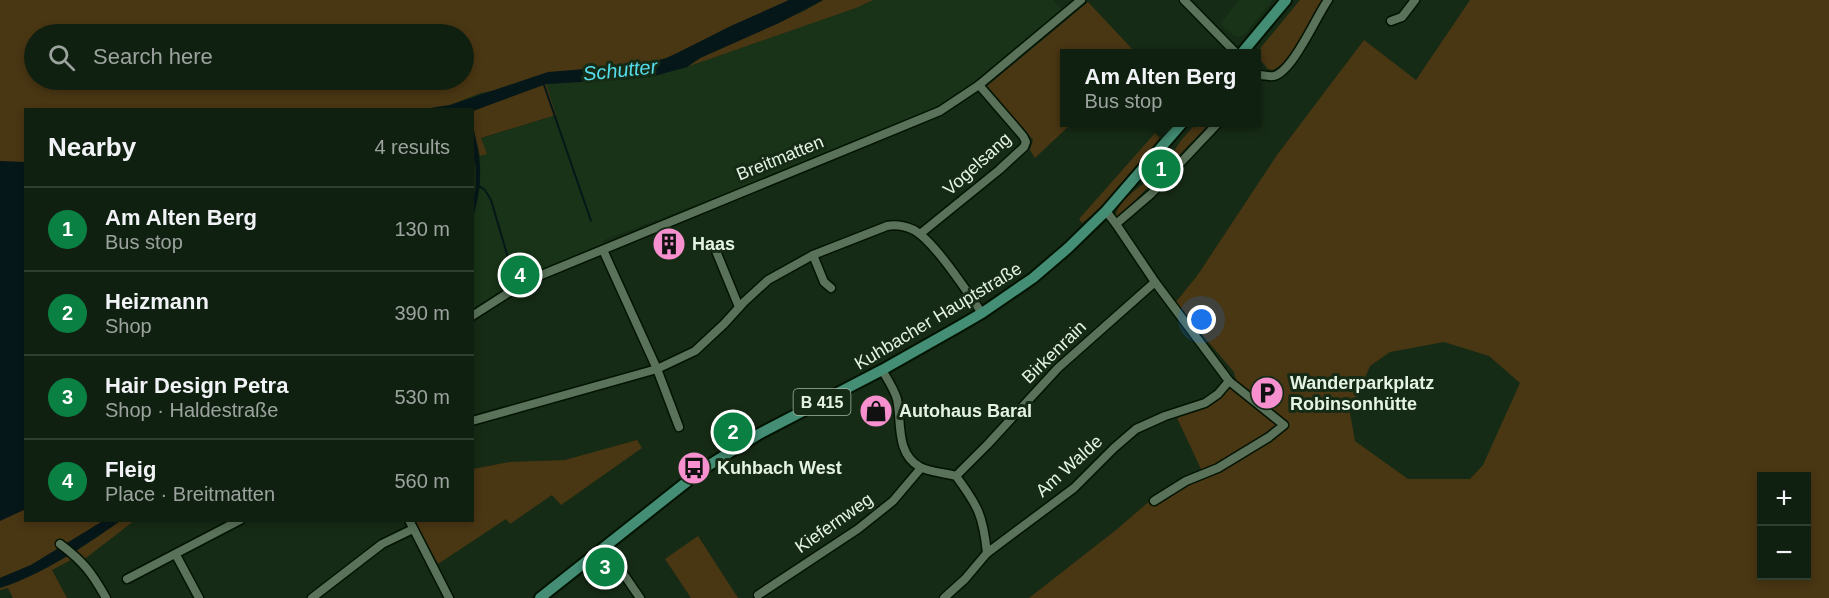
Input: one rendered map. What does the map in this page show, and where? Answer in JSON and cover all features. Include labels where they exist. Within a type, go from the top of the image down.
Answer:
[{"type":"main road","points":[[1243,49],[1286,0]]},
{"type":"main road","name":"B 415","points":[[1106,211],[1180,127]]},
{"type":"main road","name":"Kuhbacher Hauptstraße","points":[[540,598],[703,469],[759,434],[882,370],[982,313],[1048,266],[1106,211]]},
{"type":"street","name":"Breitmatten","points":[[474,315],[534,278],[940,111],[979,85],[1081,0]]},
{"type":"street","points":[[1184,0],[1234,49]]},
{"type":"street","points":[[1261,76],[1274,76],[1288,65],[1328,0]]},
{"type":"street","points":[[1391,21],[1402,17],[1415,0]]},
{"type":"street","name":"Vogelsang","points":[[920,234],[999,170],[1024,147],[1026,142],[979,85]]},
{"type":"street","points":[[1116,224],[1151,194],[1215,127]]},
{"type":"street","points":[[1106,211],[1155,282],[1229,381],[1284,425],[1269,437],[1218,468],[1186,481],[1154,501]]},
{"type":"street","points":[[474,420],[657,369],[695,351],[768,280],[813,255],[887,226],[906,226],[920,234],[982,313]]},
{"type":"street","points":[[603,250],[657,369],[679,427]]},
{"type":"street","points":[[716,251],[739,307]]},
{"type":"street","points":[[813,255],[824,282],[831,288]]},
{"type":"street","name":"Birkenrain","points":[[956,476],[1058,368],[1155,282]]},
{"type":"street","points":[[882,370],[894,390],[899,433],[909,457],[921,468],[956,476],[976,502],[984,525],[987,553]]},
{"type":"street","name":"Am Walde","points":[[944,598],[965,579],[987,553],[1074,488],[1136,429],[1165,416],[1205,403],[1218,394],[1229,381]]},
{"type":"street","name":"Kiefernweg","points":[[758,595],[858,529],[893,501],[921,468]]},
{"type":"street","points":[[127,579],[236,522]]},
{"type":"street","points":[[312,598],[382,544],[411,525],[449,598]]},
{"type":"street","points":[[60,544],[92,572],[105,598]]},
{"type":"street","points":[[605,547],[640,598]]},
{"type":"street","points":[[176,555],[199,598]]},
{"type":"shaded area","points":[[0,0],[789,0],[662,59],[481,93],[438,108],[24,108],[24,166],[0,166]]},
{"type":"shaded area","points":[[823,0],[873,0],[687,67],[700,58],[804,11]]},
{"type":"shaded area","points":[[873,0],[1053,0],[1062,10],[981,79],[935,109],[798,166],[602,241],[604,246],[474,313],[474,214],[480,187],[480,156],[486,153],[480,139],[556,115],[546,84],[654,76],[687,67]]},
{"type":"shaded area","points":[[1239,0],[1273,0],[1245,34],[1238,37],[1220,24]]},
{"type":"shaded area","points":[[1300,0],[1322,0],[1302,39],[1290,57],[1282,64],[1273,70],[1268,69],[1261,61],[1260,49]]},
{"type":"shaded area","points":[[1470,0],[1829,0],[1829,598],[1029,598],[1152,499],[1202,471],[1177,418],[1215,402],[1236,380],[1234,372],[1175,303],[1197,276],[1277,155],[1364,40],[1416,80]],"holes":[[[1444,342],[1489,356],[1520,383],[1483,465],[1470,479],[1408,479],[1355,441],[1350,413],[1370,366],[1390,352]]]},
{"type":"shaded area","points":[[1088,2],[1132,49],[1060,49],[1060,127],[1068,127],[1035,158],[1030,150],[1033,140],[987,86]]},
{"type":"shaded area","points":[[546,84],[556,115],[481,138],[487,154],[480,156],[474,131],[474,110]]},
{"type":"shaded area","points":[[1160,127],[1172,127],[1095,213],[1082,223],[1079,219]]},
{"type":"shaded area","points":[[1193,127],[1206,127],[1123,213],[1116,216],[1123,201],[1165,167],[1183,138]]},
{"type":"shaded area","points":[[637,440],[642,448],[561,505],[552,495],[510,524],[506,519],[438,564],[415,522],[474,522],[474,469],[509,462],[565,460]]},
{"type":"shaded area","points":[[24,497],[24,522],[101,522],[31,565],[0,578],[0,509]]},
{"type":"shaded area","points":[[119,522],[133,522],[78,564],[73,559],[52,570],[67,598],[13,598],[8,588],[0,590],[62,559]]},
{"type":"shaded area","points":[[698,536],[738,598],[691,598],[665,559]]},
{"type":"water","name":"Schutter","points":[[789,0],[823,0],[779,23],[700,58],[687,67],[654,76],[630,79],[546,84],[474,111],[474,108],[430,108],[450,105],[548,72],[622,66],[665,59]]},
{"type":"water","points":[[474,132],[480,173],[474,213],[476,186]]},
{"type":"water","points":[[0,161],[24,162],[24,510],[0,521]]},
{"type":"water","points":[[101,522],[119,522],[47,568],[0,588],[0,578],[31,565]]},
{"type":"waterway","points":[[543,82],[591,221]]},
{"type":"waterway","points":[[479,186],[485,190],[491,200],[512,271]]},
{"type":"place","name":"Am Alten Berg","points":[[1161,169]]},
{"type":"place","name":"Haas","points":[[669,244]]},
{"type":"place","name":"Fleig","points":[[520,275]]},
{"type":"place","name":"Wanderparkplatz Robinsonhütte","points":[[1267,393]]},
{"type":"place","name":"Autohaus Baral","points":[[876,411]]},
{"type":"place","name":"Heizmann","points":[[733,432]]},
{"type":"place","name":"Kuhbach West","points":[[694,468]]},
{"type":"place","name":"Hair Design Petra","points":[[605,567]]}]
